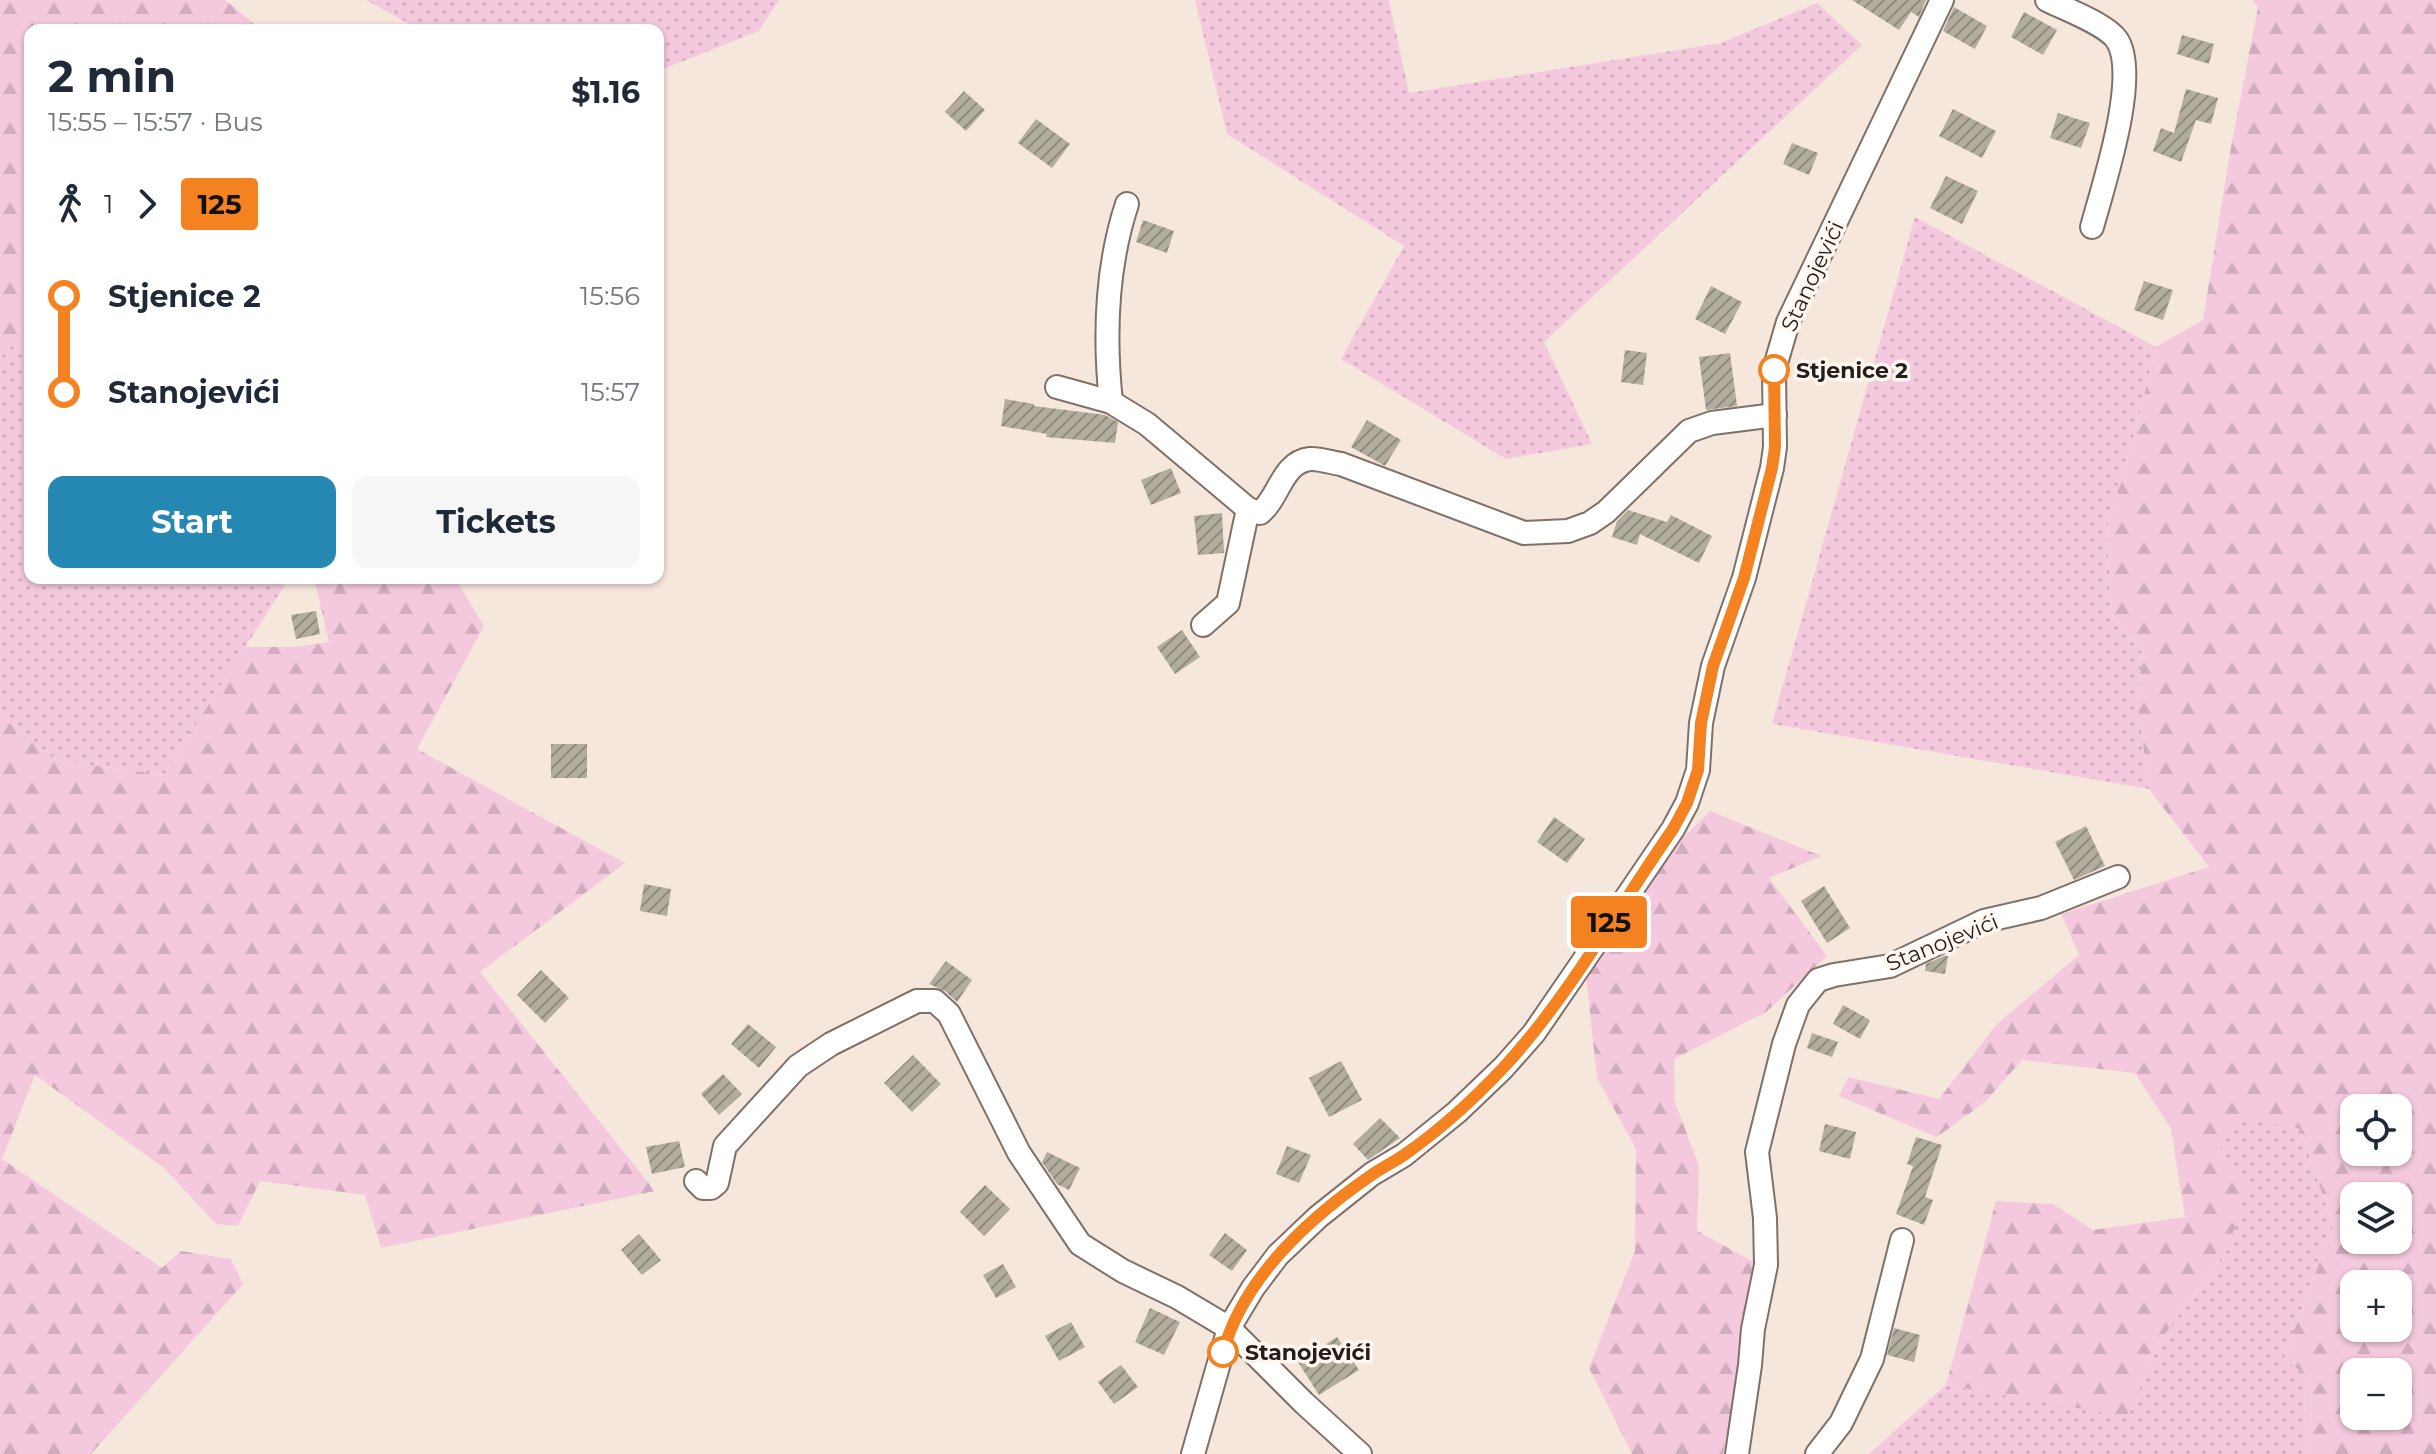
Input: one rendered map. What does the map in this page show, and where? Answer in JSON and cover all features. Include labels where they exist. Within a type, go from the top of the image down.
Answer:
[{"type":"street","name":"Stanojevići","points":[[1193,1454],[1229,1328],[1278,1255],[1372,1174],[1404,1155],[1457,1112],[1503,1068],[1534,1033],[1673,829],[1687,803],[1698,770],[1701,723],[1713,666],[1759,524],[1775,447],[1774,370],[1788,322],[1942,0]]},
{"type":"street","points":[[2047,0],[2105,29],[2116,39],[2123,55],[2120,119],[2092,227]]},
{"type":"street","points":[[1111,402],[1107,357],[1109,296],[1118,232],[1127,204]]},
{"type":"street","points":[[1057,387],[1111,402],[1147,424],[1248,509],[1260,513],[1268,506],[1287,472],[1296,464],[1310,459],[1341,464],[1524,533],[1568,531],[1590,523],[1606,512],[1689,431],[1712,423],[1775,415]]},
{"type":"street","points":[[1203,625],[1228,603],[1248,509]]},
{"type":"street","name":"Stanojevići","points":[[1737,1454],[1753,1329],[1766,1265],[1765,1218],[1757,1152],[1780,1058],[1798,1005],[1818,980],[1890,966],[1984,921],[2041,908],[2118,877]]},
{"type":"street","points":[[696,1181],[703,1188],[711,1188],[717,1183],[725,1146],[798,1066],[831,1044],[917,1001],[935,1001],[949,1014],[1019,1153],[1080,1244],[1123,1271],[1177,1297],[1229,1328],[1360,1454]]},
{"type":"street","points":[[1817,1454],[1841,1423],[1872,1359],[1902,1240]]},
{"type":"green space","points":[[0,0],[225,0],[255,24],[24,24],[24,348],[16,342],[0,359]]},
{"type":"green space","points":[[366,0],[779,0],[759,31],[664,69],[664,24],[409,24]]},
{"type":"green space","points":[[1195,0],[1389,0],[1409,93],[1721,43],[1817,3],[1862,45],[1544,342],[1592,444],[1506,459],[1341,359],[1404,246],[1227,134]]},
{"type":"green space","points":[[2253,0],[2436,0],[2436,1454],[2309,1454],[2304,1441],[2305,1375],[2284,1358],[2333,1225],[2300,1129],[2237,1117],[2217,1155],[2249,1181],[2228,1249],[2159,1342],[2128,1417],[1946,1385],[1996,1201],[2053,1204],[2093,1230],[2185,1217],[2171,1129],[2135,1073],[2022,1060],[1985,1102],[1937,1137],[1839,1096],[1848,1077],[1939,1099],[1997,1024],[2079,955],[2061,914],[2209,867],[2149,789],[2138,707],[2142,652],[2111,616],[2107,527],[2156,347],[2203,320],[2258,7]]},
{"type":"green space","points":[[1915,217],[2156,347],[2107,527],[2111,616],[2142,652],[2138,707],[2149,789],[1772,724]]},
{"type":"green space","points":[[16,341],[24,347],[24,584],[285,584],[164,775],[58,761],[0,716],[0,359]]},
{"type":"green space","points":[[315,584],[459,584],[484,626],[417,749],[625,863],[480,972],[655,1191],[381,1248],[365,1195],[260,1181],[238,1226],[216,1224],[164,1168],[35,1075],[2,1159],[162,1268],[181,1251],[231,1259],[243,1284],[91,1454],[0,1454],[0,716],[58,761],[164,775],[245,647],[293,647],[329,642]]},
{"type":"green space","points":[[1710,811],[1821,856],[1769,878],[1827,956],[1766,1012],[1674,1059],[1675,1102],[1699,1166],[1697,1231],[1759,1265],[1723,1454],[1632,1454],[1589,1368],[1635,1251],[1636,1149],[1597,1078],[1585,966],[1653,867]]},
{"type":"green space","points":[[2237,1116],[2300,1129],[2333,1225],[2284,1358],[2305,1375],[2304,1441],[2309,1454],[1869,1454],[1946,1385],[2128,1416],[2159,1342],[2228,1249],[2217,1155]]},
{"type":"building","points":[[1852,0],[1926,0],[1919,17],[1911,12],[1899,30]]},
{"type":"building","points":[[1954,7],[1987,26],[1975,49],[1943,31]]},
{"type":"building","points":[[2024,12],[2057,30],[2043,55],[2011,37]]},
{"type":"building","points":[[2182,35],[2214,44],[2209,64],[2177,54]]},
{"type":"building","points":[[2186,89],[2218,98],[2211,124],[2196,120],[2181,162],[2153,151],[2161,128],[2174,133]]},
{"type":"building","points":[[964,91],[985,110],[966,131],[945,112]]},
{"type":"building","points":[[1953,109],[1996,131],[1982,158],[1939,136]]},
{"type":"building","points":[[2058,113],[2090,123],[2081,148],[2050,138]]},
{"type":"building","points":[[1036,119],[1070,144],[1052,168],[1018,143]]},
{"type":"building","points":[[1792,143],[1818,153],[1809,175],[1783,164]]},
{"type":"building","points":[[1946,176],[1978,191],[1962,224],[1930,208]]},
{"type":"building","points":[[1143,220],[1174,231],[1167,253],[1136,242]]},
{"type":"building","points":[[2144,281],[2173,290],[2163,320],[2134,310]]},
{"type":"building","points":[[1711,286],[1742,302],[1725,334],[1695,319]]},
{"type":"building","points":[[1625,350],[1647,353],[1643,385],[1621,382]]},
{"type":"building","points":[[1730,353],[1737,406],[1706,410],[1699,357]]},
{"type":"building","points":[[1005,399],[1105,415],[1118,422],[1115,443],[1046,437],[1047,434],[1001,426]]},
{"type":"building","points":[[1367,420],[1401,440],[1385,466],[1351,447]]},
{"type":"building","points":[[1171,468],[1181,493],[1151,505],[1141,480]]},
{"type":"building","points":[[1628,510],[1667,522],[1671,515],[1712,536],[1699,563],[1640,534],[1637,545],[1612,537],[1617,521]]},
{"type":"building","points":[[1222,513],[1224,553],[1198,555],[1194,516]]},
{"type":"building","points":[[316,611],[320,634],[296,639],[291,615]]},
{"type":"building","points":[[1182,630],[1200,657],[1175,674],[1157,647]]},
{"type":"building","points":[[551,744],[587,744],[587,778],[551,778]]},
{"type":"building","points":[[1554,817],[1585,839],[1567,863],[1537,842]]},
{"type":"building","points":[[2086,826],[2105,866],[2074,880],[2055,842]]},
{"type":"building","points":[[644,884],[671,889],[667,916],[640,911]]},
{"type":"building","points":[[1824,886],[1850,928],[1827,943],[1801,901]]},
{"type":"building","points":[[1948,956],[1945,974],[1925,971],[1926,964]]},
{"type":"building","points":[[946,961],[972,980],[957,1002],[945,991],[929,984]]},
{"type":"building","points":[[541,970],[569,998],[545,1023],[517,995]]},
{"type":"building","points":[[1843,1005],[1870,1020],[1860,1039],[1833,1024]]},
{"type":"building","points":[[748,1024],[776,1047],[759,1068],[731,1044]]},
{"type":"building","points":[[1812,1033],[1838,1042],[1832,1057],[1807,1048]]},
{"type":"building","points":[[913,1055],[941,1084],[912,1112],[884,1083]]},
{"type":"building","points":[[1341,1061],[1362,1100],[1329,1117],[1309,1078]]},
{"type":"building","points":[[723,1074],[742,1094],[719,1115],[701,1094]]},
{"type":"building","points":[[1380,1118],[1400,1138],[1368,1160],[1353,1144]]},
{"type":"building","points":[[1825,1124],[1856,1132],[1850,1159],[1819,1151]]},
{"type":"building","points":[[1916,1137],[1942,1145],[1925,1197],[1933,1200],[1924,1225],[1896,1214],[1913,1166],[1907,1164]]},
{"type":"building","points":[[679,1141],[685,1167],[652,1174],[646,1147]]},
{"type":"building","points":[[1287,1146],[1311,1155],[1299,1183],[1276,1174]]},
{"type":"building","points":[[1047,1152],[1080,1168],[1069,1190],[1057,1184],[1042,1162]]},
{"type":"building","points":[[985,1185],[1010,1209],[984,1236],[960,1212]]},
{"type":"building","points":[[1225,1233],[1247,1250],[1232,1271],[1209,1255]]},
{"type":"building","points":[[639,1234],[661,1260],[642,1275],[621,1250]]},
{"type":"building","points":[[1003,1264],[1016,1287],[996,1298],[983,1275]]},
{"type":"building","points":[[1150,1308],[1180,1322],[1164,1355],[1135,1342]]},
{"type":"building","points":[[1071,1322],[1085,1347],[1059,1361],[1045,1336]]},
{"type":"building","points":[[1894,1328],[1920,1335],[1914,1362],[1887,1355]]},
{"type":"building","points":[[1337,1337],[1359,1370],[1319,1395],[1298,1362]]},
{"type":"building","points":[[1121,1365],[1138,1387],[1114,1404],[1098,1382]]},
{"type":"bus line","name":"125","points":[[1223,1352],[1229,1328],[1278,1255],[1318,1217],[1457,1112],[1534,1033],[1673,829],[1687,803],[1698,770],[1701,723],[1713,666],[1744,578],[1772,468],[1775,447],[1774,370]]},
{"type":"place","name":"Stjenice 2","points":[[1774,370]]},
{"type":"place","name":"Stanojevići","points":[[1223,1352]]}]
